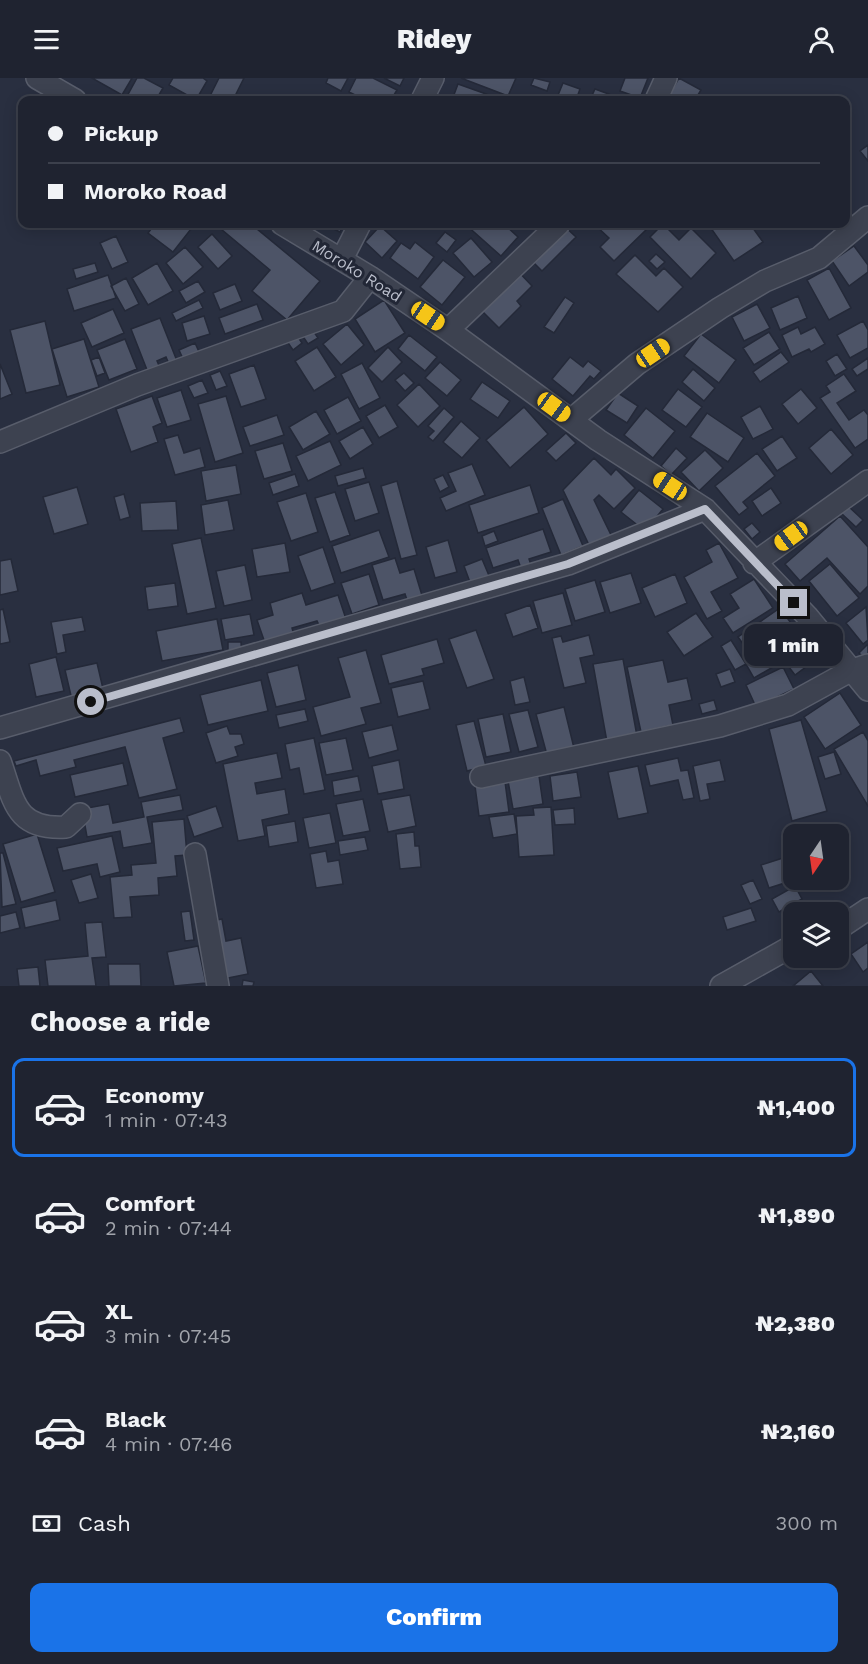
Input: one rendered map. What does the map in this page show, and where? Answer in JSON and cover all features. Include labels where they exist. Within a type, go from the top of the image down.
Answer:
[{"type":"street","points":[[37,78],[68,96]]},
{"type":"street","points":[[424,96],[433,78]]},
{"type":"street","points":[[658,96],[666,78]]},
{"type":"street","points":[[571,420],[637,364],[756,286],[819,258],[868,218]]},
{"type":"street","name":"Moroko Road","points":[[289,228],[370,277],[448,330],[571,420],[705,509],[754,563],[859,668],[868,690]]},
{"type":"street","points":[[342,259],[358,228]]},
{"type":"street","points":[[448,330],[555,228]]},
{"type":"street","points":[[0,442],[137,385],[343,311],[370,277]]},
{"type":"street","points":[[754,563],[868,480]]},
{"type":"street","points":[[0,728],[568,564],[705,509]]},
{"type":"street","points":[[481,777],[720,726],[788,705],[859,668]]},
{"type":"street","points":[[0,761],[14,803],[26,819],[44,828],[66,826],[80,814]]},
{"type":"street","points":[[195,854],[218,986]]},
{"type":"street","points":[[849,921],[868,909]]},
{"type":"street","points":[[721,986],[783,951]]},
{"type":"building","points":[[92,78],[132,78],[122,95]]},
{"type":"building","points":[[137,78],[144,78],[163,88],[158,96],[127,96]]},
{"type":"building","points":[[173,78],[203,78],[207,81],[198,96],[189,96],[169,85]]},
{"type":"building","points":[[219,78],[244,78],[235,96],[211,94]]},
{"type":"building","points":[[328,78],[348,78],[341,91],[326,83]]},
{"type":"building","points":[[356,78],[373,78],[397,90],[393,96],[357,96],[349,92]]},
{"type":"building","points":[[384,78],[404,78],[400,86]]},
{"type":"building","points":[[461,78],[516,78],[508,96]]},
{"type":"building","points":[[534,78],[550,82],[547,91],[531,85]]},
{"type":"building","points":[[625,78],[648,78],[641,96],[620,91]]},
{"type":"building","points":[[679,78],[701,90],[697,96],[668,96]]},
{"type":"building","points":[[563,83],[580,89],[577,96],[558,96]]},
{"type":"building","points":[[458,84],[492,96],[454,96]]},
{"type":"building","points":[[595,89],[614,96],[592,96]]},
{"type":"building","points":[[868,145],[868,161],[860,151]]},
{"type":"building","points":[[152,228],[191,229],[173,252],[148,233]]},
{"type":"building","points":[[256,228],[320,281],[287,320],[252,291],[270,270],[221,229]]},
{"type":"building","points":[[378,228],[382,228],[397,241],[382,258],[365,242]]},
{"type":"building","points":[[470,228],[508,228],[518,237],[501,256]]},
{"type":"building","points":[[558,228],[566,228],[576,237],[542,271],[527,256]]},
{"type":"building","points":[[598,228],[648,228],[614,261],[600,247],[609,238]]},
{"type":"building","points":[[659,228],[667,228],[679,240],[691,228],[716,253],[691,279],[650,237]]},
{"type":"building","points":[[711,228],[753,228],[763,242],[734,261]]},
{"type":"building","points":[[445,232],[456,240],[447,252],[436,243]]},
{"type":"building","points":[[212,234],[232,256],[218,269],[198,247]]},
{"type":"building","points":[[116,236],[128,262],[112,269],[100,243]]},
{"type":"building","points":[[471,238],[492,262],[474,277],[453,253]]},
{"type":"building","points":[[415,242],[434,257],[418,279],[390,258],[401,243],[410,249]]},
{"type":"building","points":[[854,246],[868,265],[868,272],[849,286],[832,261]]},
{"type":"building","points":[[185,247],[203,267],[183,284],[166,263]]},
{"type":"building","points":[[656,254],[665,262],[657,269],[649,261]]},
{"type":"building","points":[[635,255],[656,276],[664,268],[683,287],[658,312],[616,274]]},
{"type":"building","points":[[443,260],[465,277],[442,305],[420,287]]},
{"type":"building","points":[[95,263],[98,272],[76,279],[73,269]]},
{"type":"building","points":[[157,263],[173,291],[148,305],[132,278]]},
{"type":"building","points":[[514,267],[532,286],[517,301],[521,306],[499,328],[476,305]]},
{"type":"building","points":[[829,268],[851,308],[829,320],[807,280]]},
{"type":"building","points":[[108,275],[116,298],[74,311],[67,289]]},
{"type":"building","points":[[126,278],[139,304],[125,311],[111,286]]},
{"type":"building","points":[[198,281],[205,292],[186,303],[179,291]]},
{"type":"building","points":[[235,284],[242,301],[220,310],[213,293]]},
{"type":"building","points":[[798,296],[807,318],[780,330],[771,308]]},
{"type":"building","points":[[565,297],[574,303],[554,333],[544,327]]},
{"type":"building","points":[[199,300],[203,308],[176,321],[172,313]]},
{"type":"building","points":[[384,300],[405,333],[375,352],[355,319]]},
{"type":"building","points":[[257,304],[263,320],[225,334],[219,318]]},
{"type":"building","points":[[757,304],[770,328],[744,341],[732,317]]},
{"type":"building","points":[[113,309],[124,333],[92,347],[81,323]]},
{"type":"building","points":[[204,316],[210,334],[187,341],[182,323]]},
{"type":"building","points":[[160,318],[177,361],[169,364],[166,357],[157,361],[161,370],[149,375],[131,329]]},
{"type":"building","points":[[45,321],[60,385],[26,393],[10,330]]},
{"type":"building","points":[[863,321],[868,330],[868,348],[850,358],[837,335]]},
{"type":"building","points":[[347,324],[364,345],[341,365],[323,344]]},
{"type":"building","points":[[798,327],[801,334],[815,327],[825,344],[811,352],[809,349],[792,357],[782,335]]},
{"type":"building","points":[[312,329],[318,338],[308,344],[302,335]]},
{"type":"building","points":[[769,332],[780,349],[754,365],[743,348]]},
{"type":"building","points":[[296,334],[302,343],[293,350],[286,340]]},
{"type":"building","points":[[701,334],[736,360],[719,383],[684,356]]},
{"type":"building","points":[[409,335],[437,357],[425,371],[398,349]]},
{"type":"building","points":[[84,339],[99,387],[67,397],[52,349]]},
{"type":"building","points":[[125,339],[137,369],[109,380],[97,350]]},
{"type":"building","points":[[195,343],[200,354],[184,361],[179,350]]},
{"type":"building","points":[[317,347],[336,377],[314,391],[295,361]]},
{"type":"building","points":[[388,347],[402,362],[382,382],[368,368]]},
{"type":"building","points":[[781,352],[789,362],[760,382],[753,372]]},
{"type":"building","points":[[837,354],[847,369],[835,376],[826,361]]},
{"type":"building","points":[[99,357],[105,373],[97,376],[91,360]]},
{"type":"building","points":[[570,357],[583,367],[588,361],[601,371],[594,379],[590,376],[573,396],[552,379]]},
{"type":"building","points":[[868,358],[868,369],[857,376],[852,369]]},
{"type":"building","points":[[440,362],[461,380],[447,396],[425,378]]},
{"type":"building","points":[[362,363],[380,398],[359,409],[341,374]]},
{"type":"building","points":[[0,364],[12,394],[0,399]]},
{"type":"building","points":[[254,365],[266,399],[241,407],[229,374]]},
{"type":"building","points":[[693,369],[715,388],[704,401],[682,382]]},
{"type":"building","points":[[220,371],[227,386],[216,390],[210,375]]},
{"type":"building","points":[[404,373],[414,383],[405,391],[395,380]]},
{"type":"building","points":[[844,374],[856,391],[837,403],[849,420],[864,410],[868,415],[868,439],[855,448],[820,398],[830,392],[826,386]]},
{"type":"building","points":[[202,380],[208,393],[194,398],[188,386]]},
{"type":"building","points":[[482,382],[510,401],[498,418],[470,399]]},
{"type":"building","points":[[419,384],[440,406],[418,427],[397,405]]},
{"type":"building","points":[[678,389],[702,407],[686,427],[662,410]]},
{"type":"building","points":[[801,389],[817,408],[798,424],[782,404]]},
{"type":"building","points":[[181,390],[191,420],[167,427],[157,398]]},
{"type":"building","points":[[618,393],[638,406],[627,423],[606,410]]},
{"type":"building","points":[[152,396],[162,423],[153,427],[158,442],[131,452],[116,409]]},
{"type":"building","points":[[226,396],[243,453],[215,462],[198,404]]},
{"type":"building","points":[[348,397],[361,421],[337,434],[324,410]]},
{"type":"building","points":[[385,405],[398,427],[379,438],[366,416]]},
{"type":"building","points":[[760,406],[773,429],[753,439],[741,417]]},
{"type":"building","points":[[524,407],[548,434],[510,468],[486,440]]},
{"type":"building","points":[[444,408],[454,417],[433,441],[428,437],[434,431],[428,426]]},
{"type":"building","points":[[646,408],[675,431],[653,458],[624,435]]},
{"type":"building","points":[[316,411],[330,434],[303,450],[289,427]]},
{"type":"building","points":[[707,413],[744,438],[728,462],[690,437]]},
{"type":"building","points":[[277,415],[284,435],[250,446],[243,427]]},
{"type":"building","points":[[461,421],[480,438],[462,458],[443,442]]},
{"type":"building","points":[[363,427],[373,444],[350,459],[339,441]]},
{"type":"building","points":[[831,429],[853,455],[831,474],[809,448]]},
{"type":"building","points":[[566,433],[576,443],[556,461],[546,451]]},
{"type":"building","points":[[178,435],[184,453],[200,448],[205,467],[175,475],[164,439]]},
{"type":"building","points":[[782,436],[797,458],[777,471],[762,449]]},
{"type":"building","points":[[330,441],[341,465],[308,481],[296,456]]},
{"type":"building","points":[[283,443],[292,471],[264,479],[255,451]]},
{"type":"building","points":[[676,448],[687,458],[671,475],[661,466]]},
{"type":"building","points":[[705,450],[723,468],[699,491],[681,472]]},
{"type":"building","points":[[757,453],[775,476],[743,502],[748,508],[739,515],[715,486]]},
{"type":"building","points":[[594,458],[611,475],[616,469],[635,488],[614,509],[599,495],[594,500],[612,537],[590,547],[563,490]]},
{"type":"building","points":[[472,464],[485,495],[446,511],[440,498],[456,491],[448,473]]},
{"type":"building","points":[[236,465],[241,494],[206,501],[201,471]]},
{"type":"building","points":[[363,468],[366,478],[338,486],[335,476]]},
{"type":"building","points":[[295,474],[299,486],[273,495],[269,483]]},
{"type":"building","points":[[443,475],[449,487],[440,492],[434,479]]},
{"type":"building","points":[[397,481],[417,555],[401,559],[381,486]]},
{"type":"building","points":[[369,482],[379,513],[355,521],[345,489]]},
{"type":"building","points":[[530,485],[539,513],[478,533],[469,505]]},
{"type":"building","points":[[77,487],[88,524],[54,534],[43,497]]},
{"type":"building","points":[[771,488],[781,503],[762,516],[752,501]]},
{"type":"building","points":[[639,490],[663,509],[645,531],[621,512]]},
{"type":"building","points":[[335,492],[350,535],[330,542],[315,498]]},
{"type":"building","points":[[306,493],[318,532],[291,541],[277,502]]},
{"type":"building","points":[[124,494],[130,517],[120,520],[114,497]]},
{"type":"building","points":[[563,499],[583,546],[561,555],[542,508]]},
{"type":"building","points":[[228,500],[234,530],[205,535],[201,505]]},
{"type":"building","points":[[176,501],[178,530],[142,531],[140,503]]},
{"type":"building","points":[[848,506],[863,520],[856,527],[841,513]]},
{"type":"building","points":[[840,516],[868,547],[868,586],[860,594],[827,558],[800,581],[785,564]]},
{"type":"building","points":[[752,523],[760,532],[752,539],[744,529]]},
{"type":"building","points":[[543,529],[551,552],[529,559],[533,571],[523,574],[518,560],[493,568],[486,548]]},
{"type":"building","points":[[379,530],[389,557],[341,573],[332,546]]},
{"type":"building","points":[[494,531],[498,541],[485,546],[482,536]]},
{"type":"building","points":[[201,538],[216,608],[187,614],[172,544]]},
{"type":"building","points":[[448,540],[457,572],[435,578],[426,547]]},
{"type":"building","points":[[285,543],[290,572],[257,577],[252,549]]},
{"type":"building","points":[[719,543],[738,578],[711,592],[722,611],[707,619],[684,577],[712,562],[706,550]]},
{"type":"building","points":[[323,547],[335,583],[311,591],[298,556]]},
{"type":"building","points":[[395,558],[400,573],[414,569],[424,602],[409,606],[405,594],[383,600],[372,565]]},
{"type":"building","points":[[11,559],[18,591],[0,595],[0,561]]},
{"type":"building","points":[[482,559],[490,578],[471,585],[464,566]]},
{"type":"building","points":[[830,564],[859,598],[837,616],[809,581]]},
{"type":"building","points":[[245,565],[252,600],[224,606],[216,571]]},
{"type":"building","points":[[631,573],[641,603],[610,613],[600,582]]},
{"type":"building","points":[[369,574],[379,605],[352,614],[341,583]]},
{"type":"building","points":[[675,574],[687,603],[655,617],[642,588]]},
{"type":"building","points":[[754,579],[773,608],[733,633],[723,618],[739,608],[730,594]]},
{"type":"building","points":[[595,580],[605,612],[575,621],[565,589]]},
{"type":"building","points":[[175,583],[178,606],[148,610],[145,587]]},
{"type":"building","points":[[302,593],[306,605],[338,595],[346,619],[320,627],[317,621],[292,628],[294,635],[265,643],[257,620],[273,615],[270,603]]},
{"type":"building","points":[[563,593],[572,625],[542,633],[533,601]]},
{"type":"building","points":[[530,605],[538,628],[513,637],[505,614]]},
{"type":"building","points":[[866,607],[868,640],[863,644],[846,623]]},
{"type":"building","points":[[780,608],[796,630],[754,659],[738,637]]},
{"type":"building","points":[[3,609],[10,642],[0,644],[0,610]]},
{"type":"building","points":[[696,613],[713,637],[684,656],[667,632]]},
{"type":"building","points":[[250,614],[254,635],[225,640],[221,619]]},
{"type":"building","points":[[82,617],[85,631],[63,635],[66,652],[57,654],[51,622]]},
{"type":"building","points":[[217,619],[223,650],[162,661],[156,631]]},
{"type":"building","points":[[476,630],[494,679],[467,688],[449,639]]},
{"type":"building","points":[[589,635],[594,655],[580,658],[586,683],[564,688],[552,638],[561,636],[563,642]]},
{"type":"building","points":[[803,637],[818,658],[795,675],[779,654]]},
{"type":"building","points":[[437,639],[444,663],[422,669],[424,675],[389,684],[381,655]]},
{"type":"building","points":[[731,640],[746,664],[735,670],[721,646]]},
{"type":"building","points":[[228,642],[241,642],[242,657],[228,657]]},
{"type":"building","points":[[868,644],[868,660],[867,661],[859,653]]},
{"type":"building","points":[[366,650],[381,703],[361,708],[366,724],[321,736],[313,707],[350,697],[338,658]]},
{"type":"building","points":[[772,650],[780,663],[754,678],[746,664]]},
{"type":"building","points":[[56,657],[64,691],[36,697],[29,664]]},
{"type":"building","points":[[623,659],[637,736],[607,742],[593,664]]},
{"type":"building","points":[[663,660],[668,682],[687,678],[692,700],[669,705],[673,725],[641,732],[627,667]]},
{"type":"building","points":[[97,663],[104,693],[72,700],[65,670]]},
{"type":"building","points":[[298,665],[306,700],[276,707],[267,673]]},
{"type":"building","points":[[783,667],[794,689],[756,707],[746,685]]},
{"type":"building","points":[[730,669],[735,682],[721,687],[716,674]]},
{"type":"building","points":[[524,677],[530,702],[515,705],[510,681]]},
{"type":"building","points":[[261,680],[268,711],[208,725],[200,695]]},
{"type":"building","points":[[423,681],[430,709],[398,717],[391,688]]},
{"type":"building","points":[[840,693],[861,725],[825,749],[804,717]]},
{"type":"building","points":[[714,700],[717,710],[702,714],[699,704]]},
{"type":"building","points":[[564,707],[574,748],[547,755],[536,714]]},
{"type":"building","points":[[305,709],[308,721],[279,728],[276,715]]},
{"type":"building","points":[[528,710],[538,747],[519,752],[509,714]]},
{"type":"building","points":[[503,714],[511,752],[486,757],[478,719]]},
{"type":"building","points":[[180,718],[184,732],[163,738],[177,789],[139,798],[125,747],[74,760],[76,767],[40,776],[36,760],[16,766],[14,761]]},
{"type":"building","points":[[801,720],[827,811],[792,821],[769,729]]},
{"type":"building","points":[[474,721],[486,766],[467,771],[456,725]]},
{"type":"building","points":[[392,725],[398,750],[369,758],[362,732]]},
{"type":"building","points":[[227,726],[230,734],[241,734],[244,744],[235,747],[238,756],[216,763],[206,733]]},
{"type":"building","points":[[863,732],[868,741],[868,806],[834,749]]},
{"type":"building","points":[[314,738],[325,790],[304,794],[299,768],[290,770],[285,744]]},
{"type":"building","points":[[346,738],[353,770],[326,775],[319,743]]},
{"type":"building","points":[[834,752],[841,774],[825,779],[818,757]]},
{"type":"building","points":[[277,753],[282,778],[255,783],[257,794],[285,789],[289,814],[262,820],[265,836],[238,841],[223,764]]},
{"type":"building","points":[[678,758],[681,771],[688,770],[694,798],[683,800],[678,780],[650,786],[645,765]]},
{"type":"building","points":[[399,760],[404,789],[378,794],[372,766]]},
{"type":"building","points":[[720,760],[725,781],[707,784],[710,799],[700,801],[693,766]]},
{"type":"building","points":[[123,763],[128,785],[75,797],[70,775]]},
{"type":"building","points":[[638,766],[648,813],[618,819],[608,772]]},
{"type":"building","points":[[577,772],[581,797],[553,801],[550,776]]},
{"type":"building","points":[[358,776],[361,791],[334,796],[332,781]]},
{"type":"building","points":[[539,776],[543,804],[513,809],[508,781]]},
{"type":"building","points":[[505,782],[509,812],[479,816],[475,786]]},
{"type":"building","points":[[180,795],[183,810],[147,817],[152,843],[123,848],[120,831],[87,837],[82,809],[109,804],[113,823],[144,817],[141,802]]},
{"type":"building","points":[[410,795],[416,826],[388,832],[381,800]]},
{"type":"building","points":[[363,799],[370,831],[343,836],[336,804]]},
{"type":"building","points":[[216,806],[223,827],[194,837],[187,816]]},
{"type":"building","points":[[551,807],[554,855],[519,857],[516,816],[534,815],[533,808]]},
{"type":"building","points":[[574,808],[575,824],[555,825],[553,810]]},
{"type":"building","points":[[330,813],[336,843],[309,848],[303,818]]},
{"type":"building","points":[[514,814],[517,834],[493,838],[489,817]]},
{"type":"building","points":[[184,819],[187,855],[175,856],[177,876],[158,878],[159,895],[130,897],[132,917],[114,918],[110,877],[132,875],[131,865],[156,863],[152,822]]},
{"type":"building","points":[[295,821],[298,842],[269,847],[266,826]]},
{"type":"building","points":[[414,832],[415,846],[419,846],[421,867],[400,869],[396,834]]},
{"type":"building","points":[[37,834],[55,892],[21,902],[3,844]]},
{"type":"building","points":[[112,836],[120,872],[100,877],[97,864],[63,871],[57,848]]},
{"type":"building","points":[[365,837],[368,850],[340,855],[338,841]]},
{"type":"building","points":[[326,851],[328,862],[339,860],[343,884],[316,888],[310,854]]},
{"type":"building","points":[[0,853],[3,853],[16,904],[2,907]]},
{"type":"building","points":[[783,858],[783,884],[769,888],[761,865]]},
{"type":"building","points":[[91,874],[98,898],[79,903],[71,880]]},
{"type":"building","points":[[753,880],[762,899],[750,904],[741,885]]},
{"type":"building","points":[[788,890],[797,890],[802,899],[797,902],[783,902],[783,910],[779,912],[772,899]]},
{"type":"building","points":[[56,900],[60,920],[25,928],[21,908]]},
{"type":"building","points":[[751,908],[756,921],[727,930],[723,917]]},
{"type":"building","points":[[190,911],[194,940],[185,941],[181,912]]},
{"type":"building","points":[[16,912],[20,928],[0,933],[0,916]]},
{"type":"building","points":[[222,919],[226,941],[241,938],[248,974],[218,980],[207,922]]},
{"type":"building","points":[[102,922],[106,957],[92,958],[96,986],[48,986],[45,960],[88,956],[85,923]]},
{"type":"building","points":[[868,942],[868,968],[863,972],[851,954]]},
{"type":"building","points":[[198,946],[206,983],[174,986],[167,952]]},
{"type":"building","points":[[108,964],[140,964],[141,986],[109,986]]},
{"type":"building","points":[[38,967],[40,986],[19,986],[17,969]]},
{"type":"building","points":[[811,971],[823,986],[793,986]]},
{"type":"building","points":[[243,980],[254,982],[253,986],[242,986]]},
{"type":"route","points":[[91,702],[568,564],[705,509],[794,603]]}]
